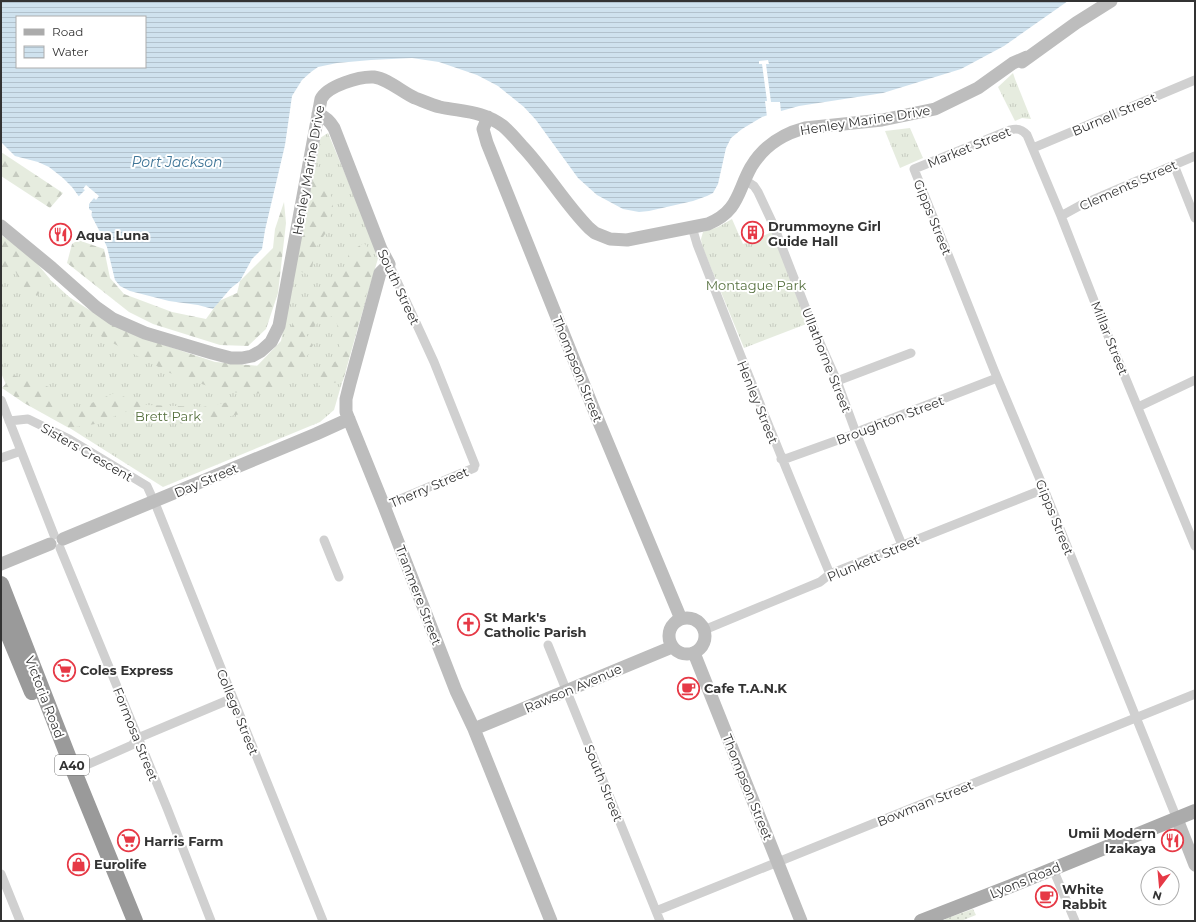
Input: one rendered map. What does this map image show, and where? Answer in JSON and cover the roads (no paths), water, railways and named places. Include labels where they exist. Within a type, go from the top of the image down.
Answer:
[{"type":"highway","name":"Victoria Road","points":[[1,584],[75,774],[135,921]]},
{"type":"highway","name":"Victoria Road","points":[[1,617],[126,921]]},
{"type":"main road","name":"Lyons Road","points":[[929,920],[1195,811]]},
{"type":"street","name":"Henley Marine Drive","points":[[1,226],[90,302],[113,319],[145,333],[212,353],[231,358],[252,356],[266,346],[279,326],[321,100],[328,91],[357,79],[371,77],[376,78],[387,82],[408,95],[439,106],[488,117],[504,127],[523,146],[583,222],[595,233],[610,239],[626,240],[708,224],[725,215],[736,201],[756,159],[772,143],[795,131],[804,128],[882,120],[923,113],[948,104],[1004,76],[1027,57],[1111,1]]},
{"type":"street","name":"Burnell Street","points":[[1033,148],[1195,80]]},
{"type":"street","name":"South Street","points":[[318,114],[330,121],[334,128],[381,250],[434,362],[474,467]]},
{"type":"street","name":"Thompson Street","points":[[488,117],[483,129],[487,143],[596,415],[681,619]]},
{"type":"street","name":"Market Street","points":[[914,170],[1010,130],[1019,129],[1024,131]]},
{"type":"street","name":"Millar Street","points":[[1024,131],[1033,148],[1062,216],[1104,326],[1195,546]]},
{"type":"street","name":"Clements Street","points":[[1062,216],[1081,205],[1195,156]]},
{"type":"street","points":[[1174,165],[1195,218]]},
{"type":"street","name":"Gipps Street","points":[[914,170],[1195,865]]},
{"type":"street","name":"Ullathorne Street","points":[[745,180],[754,186],[758,192],[773,224],[813,327],[837,381],[856,433],[902,545]]},
{"type":"street","name":"Henley Street","points":[[692,227],[697,244],[781,459],[830,574]]},
{"type":"street","name":"Tranmere Street","points":[[388,264],[380,274],[350,383],[345,407],[456,691],[474,729],[551,921]]},
{"type":"street","points":[[837,381],[911,353]]},
{"type":"street","name":"Broughton Street","points":[[781,459],[788,458],[856,433],[997,378]]},
{"type":"street","points":[[1138,407],[1195,380]]},
{"type":"street","name":"Formosa Street","points":[[1,400],[211,921]]},
{"type":"street","name":"Sisters Crescent","points":[[10,421],[28,419],[69,439],[147,486],[154,501]]},
{"type":"street","name":"Day Street","points":[[1,564],[349,419]]},
{"type":"street","points":[[1,458],[21,451]]},
{"type":"street","name":"Therry Street","points":[[384,506],[474,467]]},
{"type":"street","name":"Plunkett Street","points":[[708,629],[820,582],[830,574],[1044,489]]},
{"type":"street","name":"College Street","points":[[154,501],[324,921]]},
{"type":"street","points":[[324,540],[339,577]]},
{"type":"street","points":[[686,618],[697,621],[708,629],[705,641],[694,653],[682,654],[676,651],[670,642],[670,631],[676,622],[681,619],[686,618]]},
{"type":"street","name":"South Street","points":[[548,645],[660,921]]},
{"type":"street","name":"Rawson Avenue","points":[[474,729],[672,647]]},
{"type":"street","name":"Thompson Street","points":[[694,653],[801,921]]},
{"type":"street","name":"Bowman Street","points":[[656,911],[1195,694]]},
{"type":"street","points":[[75,774],[82,767],[132,745],[138,738],[233,698]]},
{"type":"street","points":[[1053,869],[1075,921]]},
{"type":"street","points":[[1,874],[20,921]]},
{"type":"water","name":"Port Jackson","points":[[1,1],[1068,1],[1004,46],[961,69],[883,93],[799,106],[762,117],[742,129],[731,138],[726,148],[718,184],[713,193],[693,201],[639,212],[623,209],[597,195],[578,178],[536,120],[524,107],[498,86],[477,75],[439,62],[412,58],[337,63],[318,67],[302,80],[292,96],[285,145],[262,249],[252,259],[240,281],[231,288],[213,309],[198,305],[169,301],[130,291],[120,286],[115,280],[107,247],[100,232],[88,209],[72,187],[49,167],[38,162],[15,156],[1,142]]},
{"type":"place","name":"Drummoyne Girl Guide Hall","points":[[753,233]]},
{"type":"place","name":"Aqua Luna","points":[[60,235]]},
{"type":"place","name":"St Mark's Catholic Parish","points":[[469,624]]},
{"type":"place","name":"Coles Express","points":[[65,670]]},
{"type":"place","name":"Cafe T.A.N.K","points":[[689,688]]},
{"type":"place","name":"Umii Modern Izakaya","points":[[1172,840]]},
{"type":"place","name":"Harris Farm","points":[[128,841]]},
{"type":"place","name":"Eurolife","points":[[79,864]]},
{"type":"place","name":"White Rabbit","points":[[1046,896]]},
{"type":"park label","name":"Montague Park","points":[[756,285]]},
{"type":"park label","name":"Brett Park","points":[[168,416]]}]
